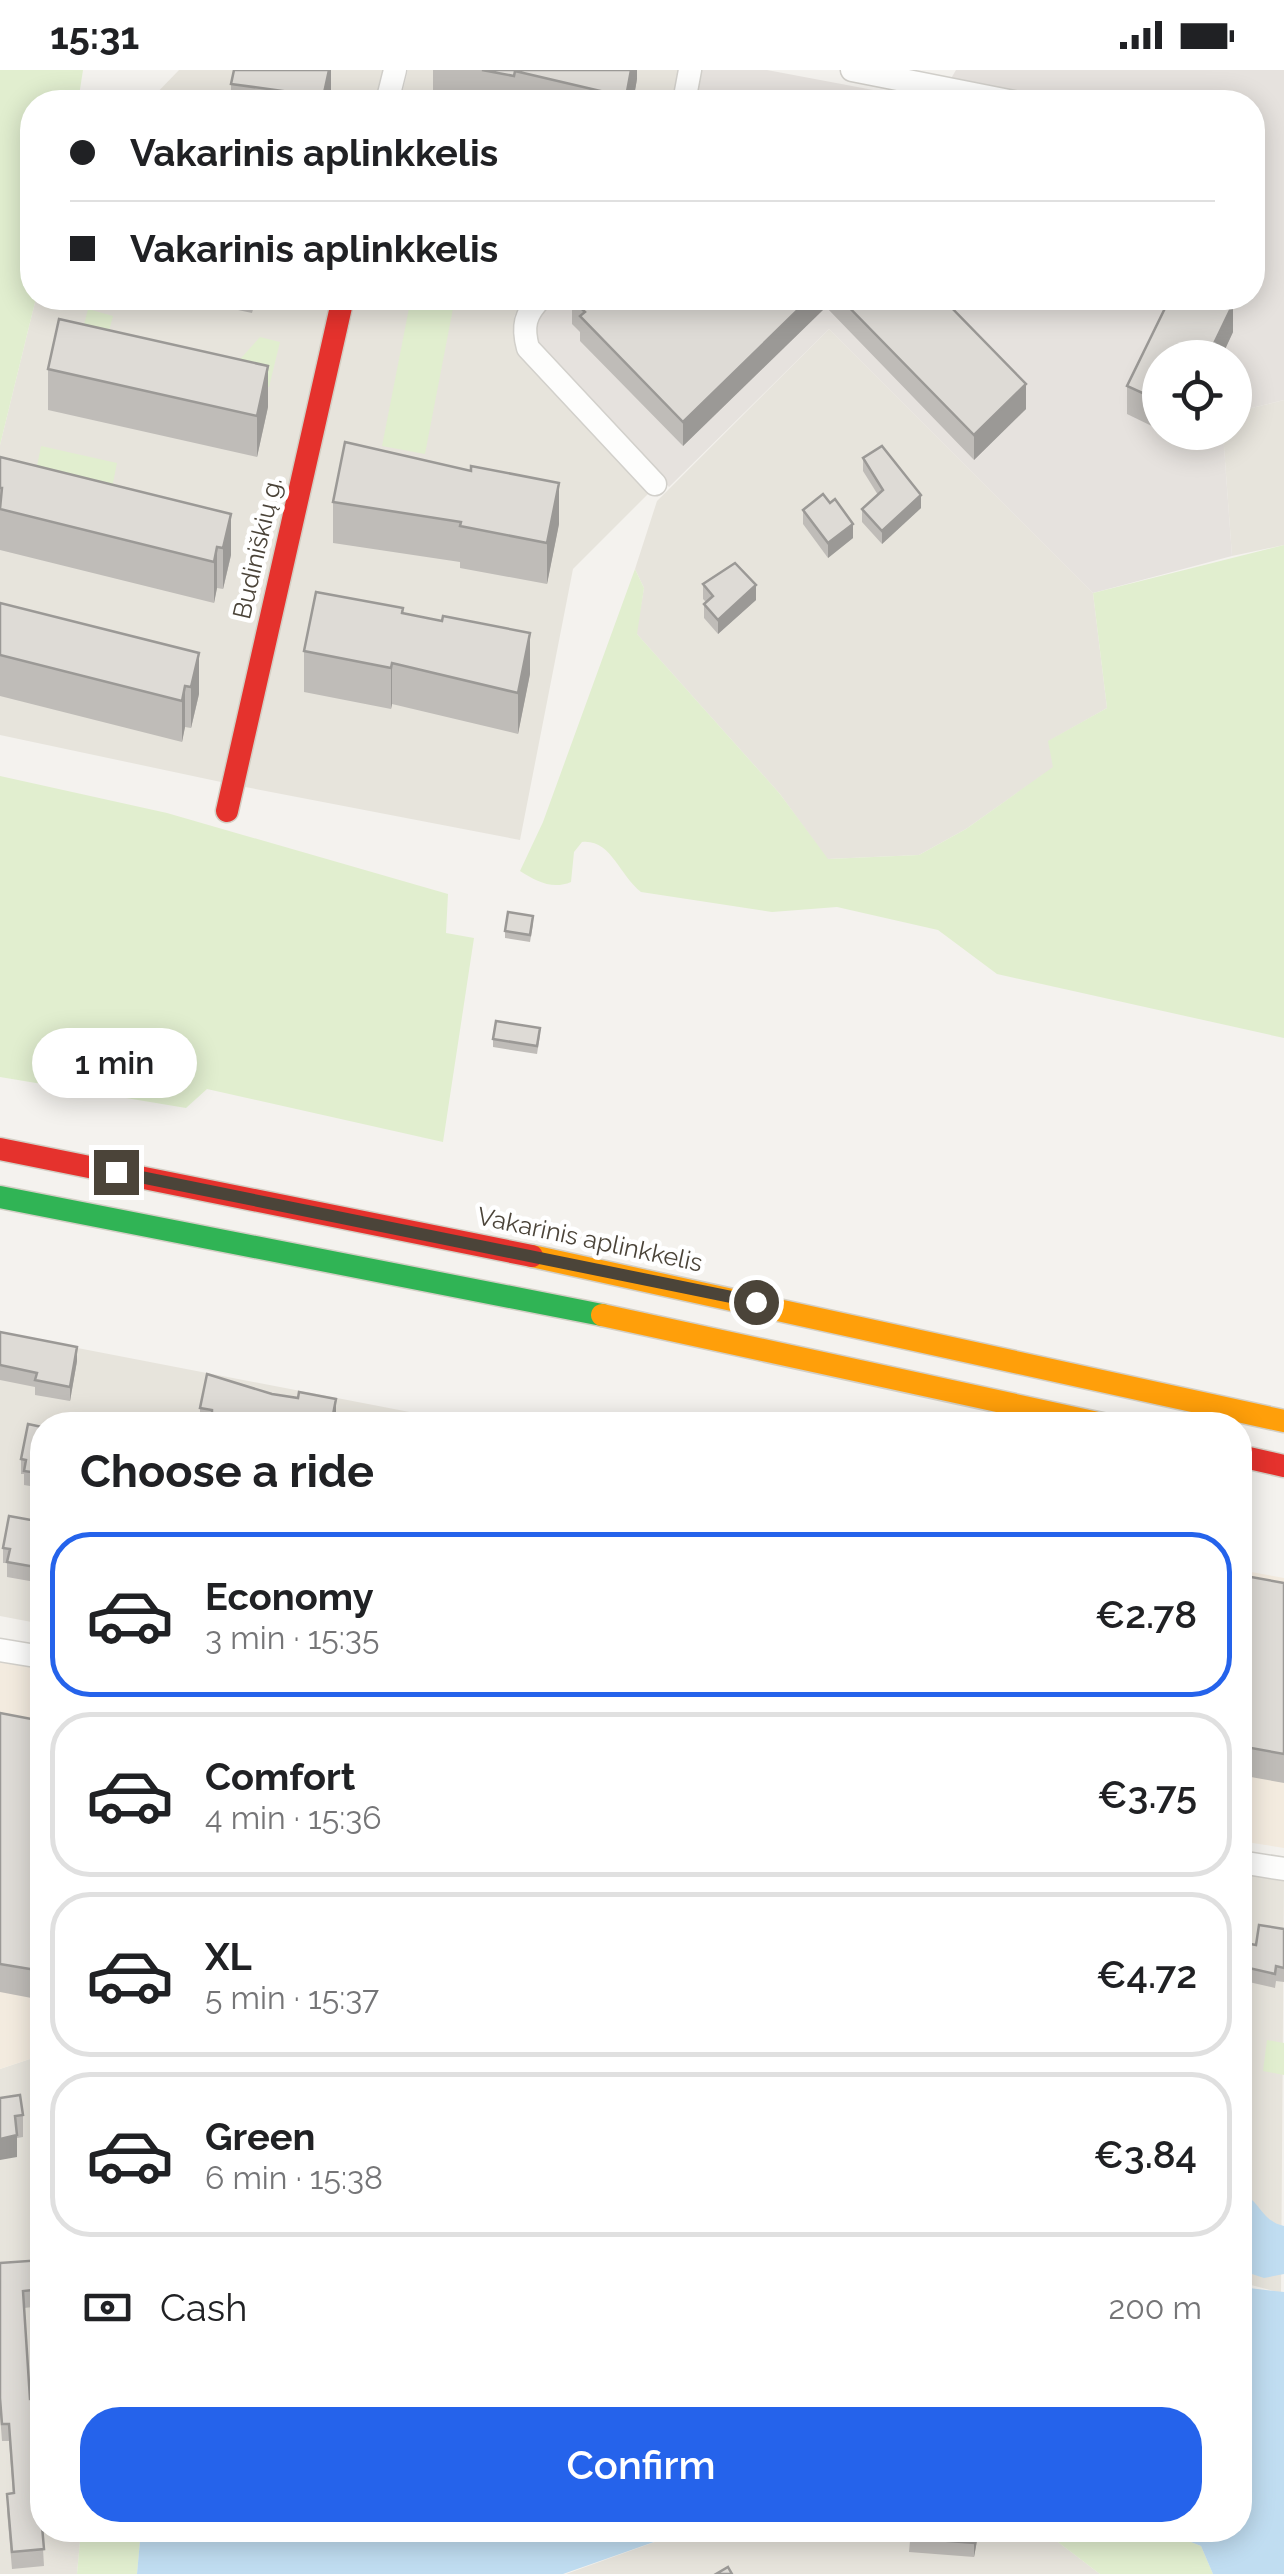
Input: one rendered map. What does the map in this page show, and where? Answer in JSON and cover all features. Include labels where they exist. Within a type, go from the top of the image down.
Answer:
[{"type":"main road","name":"Budiniškių g.","points":[[226,811],[340,310]]},
{"type":"main road","name":"Vakarinis aplinkkelis","points":[[0,1149],[720,1294],[1244,1412]]},
{"type":"main road","points":[[0,1198],[667,1327],[1049,1412]]},
{"type":"main road","name":"Vakarinis aplinkkelis","points":[[1252,1414],[1284,1421]]},
{"type":"main road","points":[[1252,1459],[1284,1466]]},
{"type":"street","points":[[852,70],[933,77],[975,90]]},
{"type":"street","points":[[529,310],[524,325],[528,348],[655,484]]},
{"type":"street","points":[[0,1650],[30,1655]]},
{"type":"street","points":[[1252,1864],[1284,1869]]},
{"type":"shaded area","points":[[179,70],[384,70],[380,90],[160,90]]},
{"type":"shaded area","points":[[408,70],[679,70],[675,90],[403,90]]},
{"type":"shaded area","points":[[701,70],[767,70],[873,90],[695,90]]},
{"type":"shaded area","points":[[956,70],[1284,70],[1284,400],[1252,408],[1252,340],[1142,340],[1142,450],[1224,450],[1232,556],[1093,593],[829,329],[669,487],[538,348],[533,332],[536,315],[541,310],[1265,310],[1265,90],[944,90]]},
{"type":"shaded area","points":[[33,310],[329,310],[221,782],[0,735],[0,445]]},
{"type":"shaded area","points":[[353,310],[517,310],[514,338],[521,353],[649,493],[573,569],[520,840],[240,786]]},
{"type":"shaded area","points":[[829,329],[1093,593],[1107,708],[1049,741],[1054,767],[966,829],[919,855],[827,859],[780,794],[636,633],[644,588],[635,569],[657,501]]},
{"type":"shaded area","points":[[1284,400],[1284,545],[1232,556],[1224,450],[1252,450],[1252,408]]},
{"type":"shaded area","points":[[0,1333],[410,1412],[30,1412],[30,1622],[0,1616]]},
{"type":"shaded area","points":[[1252,1572],[1284,1578],[1284,1848],[1252,1843]]},
{"type":"shaded area","points":[[0,1661],[30,1666],[30,2059],[0,2069]]},
{"type":"shaded area","points":[[1252,1872],[1284,1877],[1281,2293],[1252,2285]]},
{"type":"shaded area","points":[[30,2059],[30,2542],[80,2542],[77,2574],[0,2574],[0,2069]]},
{"type":"shaded area","points":[[655,2542],[1058,2542],[1100,2574],[566,2574]]},
{"type":"green space","points":[[0,70],[83,70],[80,90],[20,90],[20,310],[33,310],[0,445]]},
{"type":"green space","points":[[88,310],[113,316],[106,343],[81,336]]},
{"type":"green space","points":[[409,310],[453,310],[425,454],[382,446]]},
{"type":"green space","points":[[260,337],[280,342],[269,387],[225,376]]},
{"type":"green space","points":[[41,446],[117,463],[112,488],[36,471]]},
{"type":"green space","points":[[1284,545],[1284,1038],[997,974],[938,930],[837,907],[772,912],[641,892],[608,852],[592,843],[582,842],[574,852],[571,882],[551,885],[520,871],[543,822],[635,569],[644,588],[637,634],[780,794],[828,859],[919,855],[966,829],[1053,767],[1048,741],[1107,708],[1093,593]]},
{"type":"green space","points":[[0,776],[167,813],[448,894],[446,933],[474,938],[443,1142],[207,1089],[186,1108],[0,1077]]},
{"type":"green space","points":[[1267,2040],[1284,2043],[1284,2075],[1263,2071]]},
{"type":"green space","points":[[80,2542],[140,2542],[137,2574],[77,2574]]},
{"type":"green space","points":[[1058,2542],[1191,2542],[1201,2546],[1213,2574],[1100,2574]]},
{"type":"water","points":[[1252,2200],[1271,2220],[1284,2226],[1284,2274],[1264,2278],[1252,2274]]},
{"type":"water","points":[[1252,2288],[1284,2292],[1284,2574],[1213,2574],[1201,2546],[1191,2542],[1252,2542]]},
{"type":"water","points":[[140,2542],[654,2542],[563,2574],[137,2574]]},
{"type":"building","points":[[234,70],[329,70],[325,90],[276,90],[231,84]]},
{"type":"building","points":[[482,70],[631,70],[627,90],[596,90],[515,71],[514,76]]},
{"type":"building","points":[[798,310],[683,422],[580,316],[585,312]]},
{"type":"building","points":[[852,310],[954,310],[1026,384],[974,435]]},
{"type":"building","points":[[1164,310],[1230,310],[1216,340],[1149,340]]},
{"type":"building","points":[[59,319],[268,366],[257,416],[48,369]]},
{"type":"building","points":[[1142,355],[1142,393],[1127,386]]},
{"type":"building","points":[[345,442],[471,471],[471,466],[559,483],[547,543],[460,526],[461,522],[333,502]]},
{"type":"building","points":[[882,446],[921,495],[882,531],[862,509],[883,490],[863,458]]},
{"type":"building","points":[[0,457],[231,514],[223,548],[217,547],[214,562],[0,509]]},
{"type":"building","points":[[823,494],[830,503],[835,499],[853,524],[828,543],[803,510]]},
{"type":"building","points":[[735,563],[756,585],[718,620],[704,604],[713,596],[703,584]]},
{"type":"building","points":[[316,592],[403,608],[402,613],[442,621],[443,616],[530,633],[518,693],[392,663],[391,668],[304,651]]},
{"type":"building","points":[[0,603],[199,653],[191,687],[185,686],[182,701],[0,655]]},
{"type":"building","points":[[508,912],[533,916],[530,935],[505,931]]},
{"type":"building","points":[[496,1021],[540,1028],[537,1046],[493,1039]]},
{"type":"building","points":[[0,1332],[77,1347],[70,1387],[35,1380],[37,1373],[0,1365]]},
{"type":"building","points":[[207,1374],[272,1394],[298,1398],[299,1392],[336,1399],[334,1412],[212,1412],[200,1408]]},
{"type":"building","points":[[30,1424],[30,1472],[24,1471],[26,1460],[21,1459]]},
{"type":"building","points":[[9,1516],[30,1520],[30,1566],[7,1562],[10,1549],[3,1548]]},
{"type":"building","points":[[1252,1577],[1284,1583],[1284,1754],[1252,1748]]},
{"type":"building","points":[[0,1713],[30,1719],[30,1969],[0,1964]]},
{"type":"building","points":[[1259,1925],[1284,1929],[1284,1968],[1276,1966],[1275,1974],[1252,1969],[1252,1944],[1256,1945]]},
{"type":"building","points":[[20,2095],[23,2115],[15,2116],[17,2135],[0,2139],[0,2098]]},
{"type":"building","points":[[30,2261],[30,2290],[23,2291],[30,2399],[30,2542],[43,2542],[44,2549],[12,2552],[7,2494],[14,2493],[9,2424],[2,2424],[0,2398],[0,2263]]},
{"type":"traffic: fast","points":[[0,1197],[602,1315]]},
{"type":"traffic: slow","points":[[532,1256],[1243,1412]]},
{"type":"traffic: slow","points":[[602,1315],[1047,1412]]},
{"type":"traffic: slow","points":[[1252,1414],[1284,1421]]},
{"type":"traffic: jam","points":[[227,811],[340,310]]},
{"type":"traffic: jam","points":[[0,1149],[532,1256]]},
{"type":"traffic: jam","points":[[1252,1459],[1284,1466]]},
{"type":"route","points":[[116,1172],[756,1302]]}]
